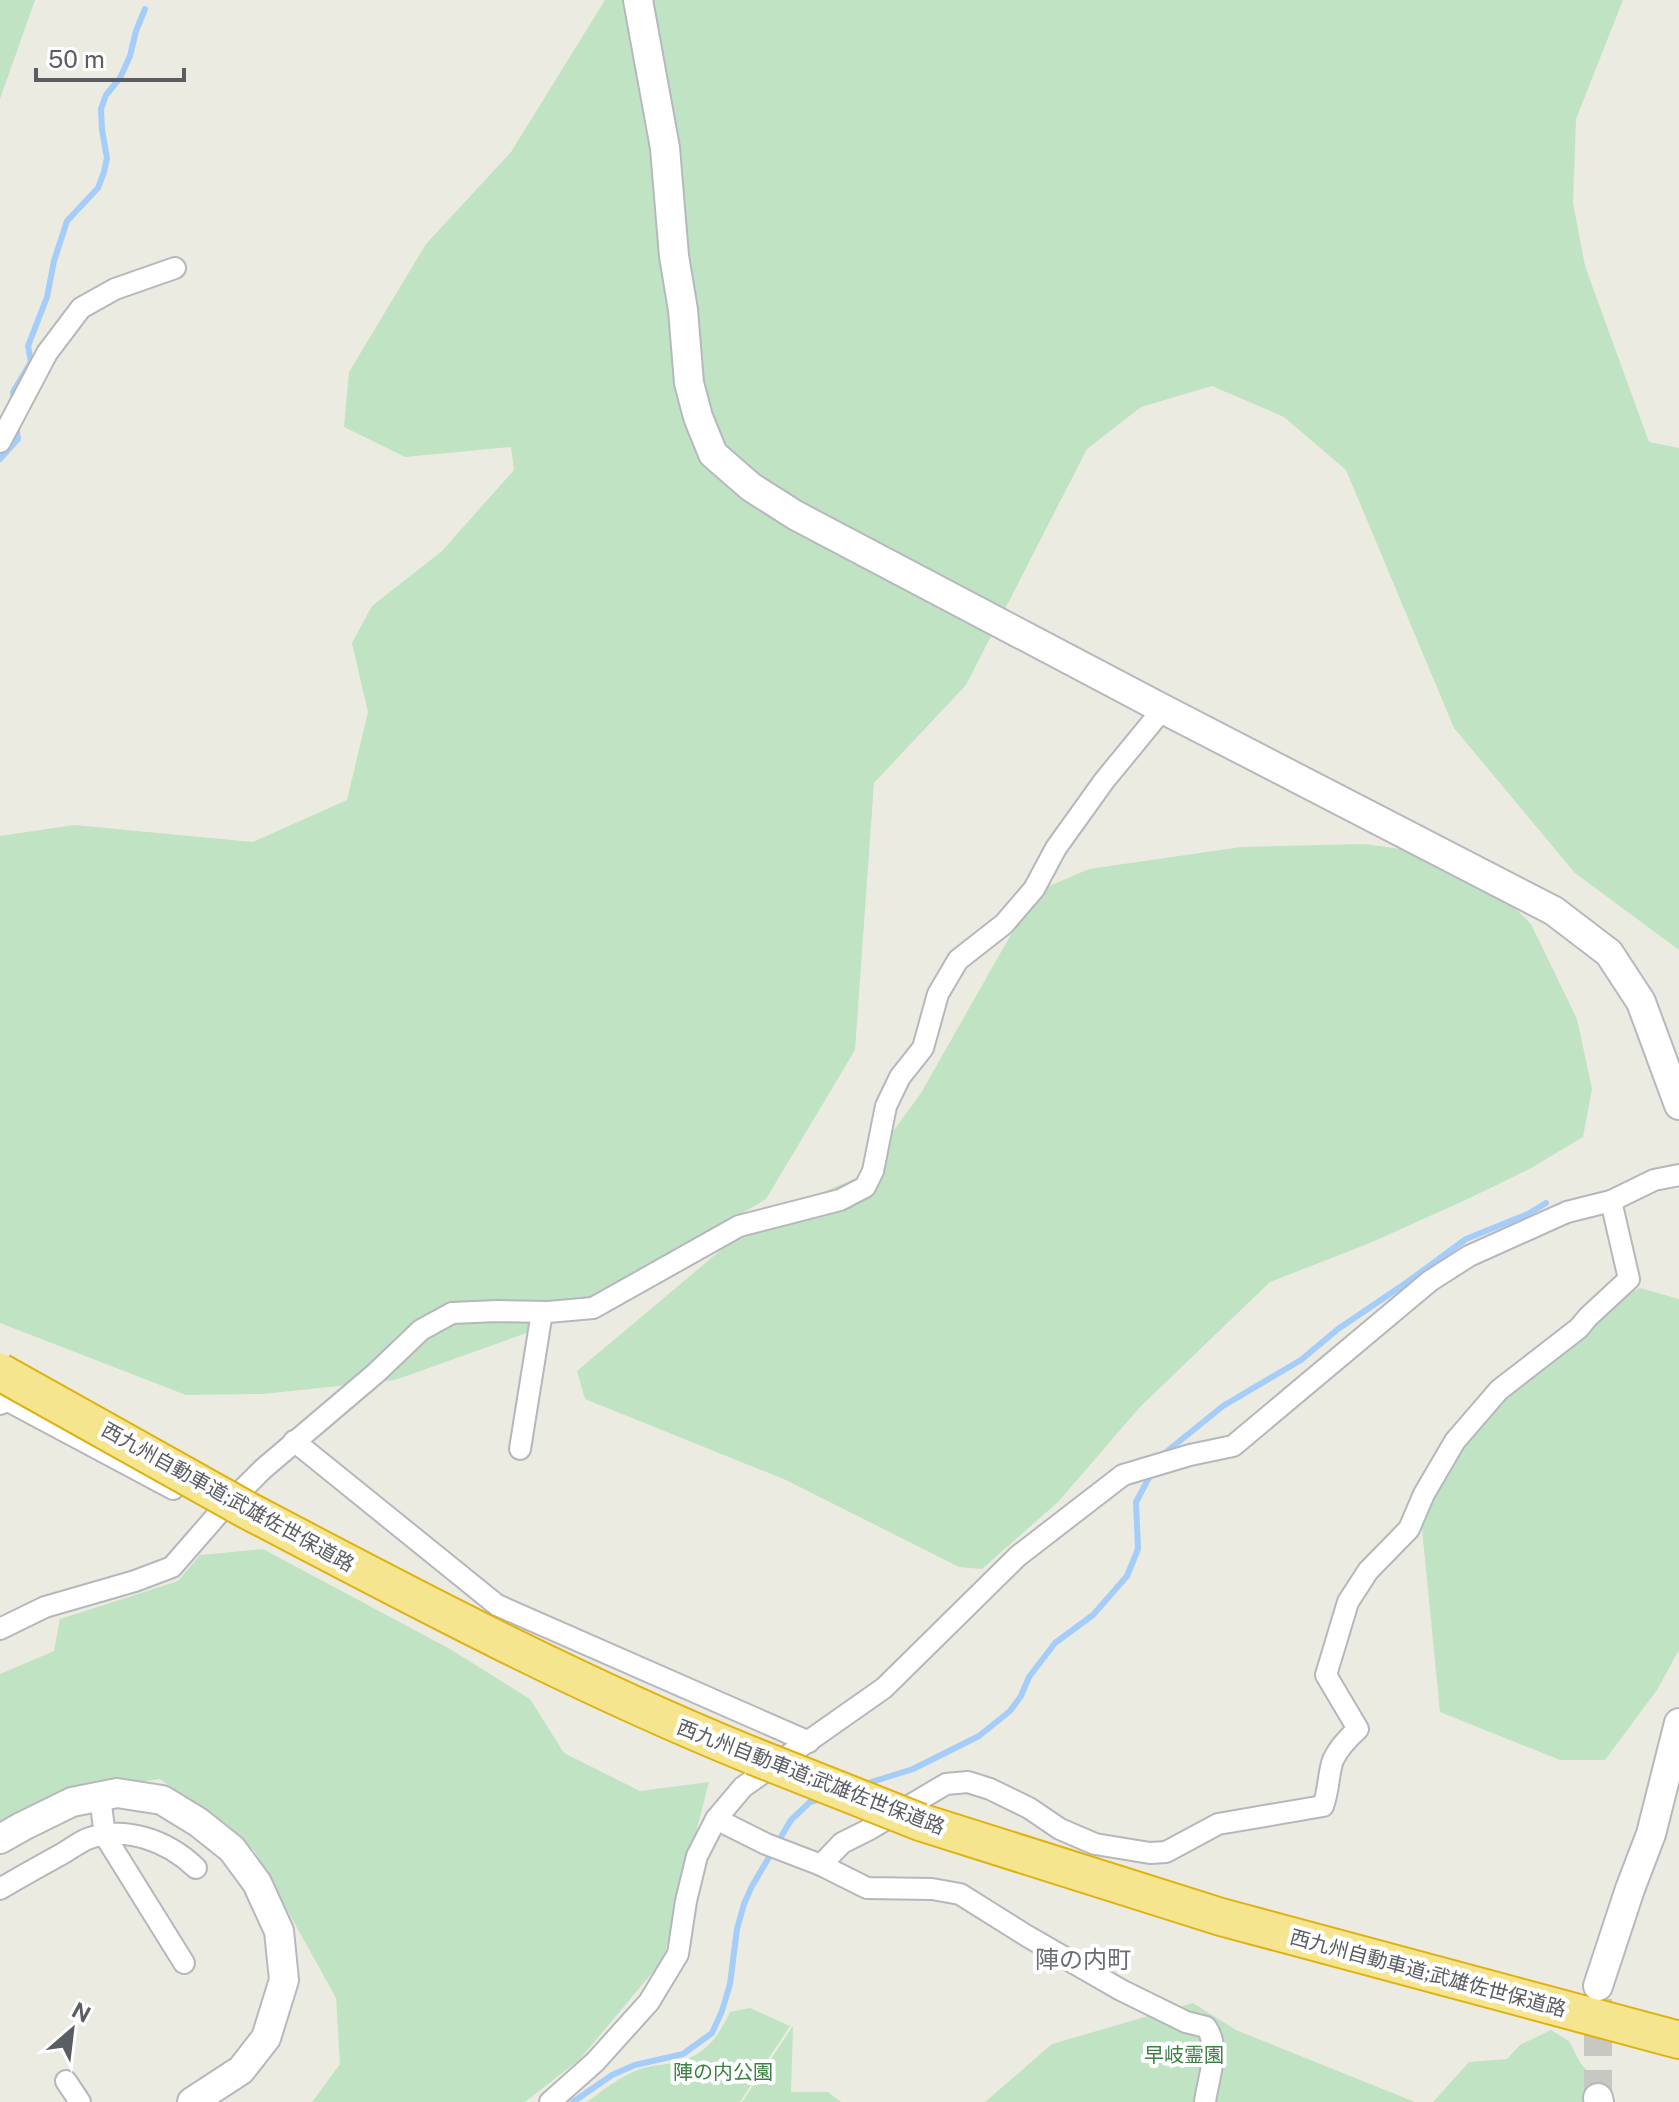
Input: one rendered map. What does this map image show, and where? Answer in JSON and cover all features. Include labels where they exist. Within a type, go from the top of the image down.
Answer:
[{"type":"highway","name":"西九州自動車道;武雄佐世保道路","points":[[0,1372],[232,1511],[483,1634],[667,1720],[753,1756],[920,1822],[1221,1917],[1679,2040]]},
{"type":"street","points":[[638,0],[665,148],[689,383],[713,454],[751,487],[795,515],[1554,911],[1609,953],[1641,1002],[1679,1105]]},
{"type":"street","points":[[0,442],[47,353],[81,308],[115,289],[175,268]]},
{"type":"street","points":[[0,1629],[45,1607],[172,1567],[232,1511],[263,1469],[376,1373],[421,1330],[452,1313],[593,1308],[739,1226],[840,1200],[865,1187],[873,1171],[886,1106],[900,1077],[923,1048],[938,994],[958,960],[1004,924],[1034,889],[1064,836],[1163,709]]},
{"type":"street","points":[[550,2102],[595,2062],[649,2002],[678,1954],[697,1856],[716,1819],[743,1787],[884,1688],[1018,1556],[1123,1475],[1233,1446],[1430,1281],[1469,1256],[1567,1212],[1611,1201],[1654,1180],[1679,1175]]},
{"type":"street","points":[[821,1865],[842,1843],[946,1784],[968,1782],[990,1789],[1029,1808],[1060,1829],[1095,1844],[1150,1853],[1166,1852],[1218,1824],[1323,1806],[1328,1794],[1332,1762],[1342,1745],[1358,1729],[1326,1675],[1348,1602],[1368,1571],[1409,1529],[1424,1494],[1455,1441],[1473,1418],[1499,1390],[1579,1328],[1629,1279],[1611,1201]]},
{"type":"street","points":[[520,1449],[542,1312]]},
{"type":"street","points":[[0,1404],[8,1401],[232,1511]]},
{"type":"street","points":[[294,1441],[497,1605],[809,1742]]},
{"type":"street","points":[[1598,1986],[1651,1834],[1679,1723]]},
{"type":"street","points":[[0,1839],[72,1802],[117,1793],[162,1800],[198,1822],[232,1849],[257,1883],[279,1931],[284,1980],[266,2038],[241,2070],[192,2102]]},
{"type":"street","points":[[100,1797],[105,1836],[184,1963]]},
{"type":"street","points":[[716,1819],[867,1888],[932,1889],[960,1894],[1121,1990],[1186,2022],[1206,2027],[1213,2037],[1205,2102]]},
{"type":"street","points":[[0,1889],[87,1839],[105,1836],[152,1838],[182,1854],[196,1868]]},
{"type":"street","points":[[66,2081],[80,2102]]},
{"type":"green space","points":[[0,0],[35,0],[0,99]]},
{"type":"green space","points":[[605,0],[1623,0],[1576,119],[1573,203],[1585,266],[1649,442],[1679,448],[1679,950],[1575,873],[1454,728],[1346,470],[1284,417],[1212,386],[1141,407],[1087,449],[966,685],[874,783],[855,1050],[766,1199],[560,1321],[395,1380],[263,1394],[186,1395],[0,1323],[0,836],[74,825],[253,842],[347,800],[368,712],[352,643],[372,606],[442,551],[514,470],[511,447],[405,457],[344,427],[349,372],[426,244],[511,152]]},
{"type":"green space","points":[[1364,844],[1423,852],[1474,868],[1531,924],[1577,1019],[1592,1089],[1583,1137],[1531,1168],[1472,1197],[1370,1243],[1270,1282],[1140,1407],[1058,1502],[982,1569],[959,1567],[786,1480],[585,1399],[577,1371],[760,1217],[860,1177],[921,1093],[1035,892],[1089,869],[1241,847]]},
{"type":"green space","points":[[1640,1288],[1679,1299],[1679,1650],[1657,1690],[1605,1760],[1560,1760],[1440,1712],[1422,1529],[1461,1438],[1611,1301]]},
{"type":"green space","points":[[263,1549],[450,1649],[530,1699],[564,1753],[640,1791],[709,1782],[663,1960],[580,2059],[525,2102],[312,2102],[340,2064],[336,1998],[254,1850],[160,1779],[54,1794],[0,1826],[0,1674],[54,1651],[60,1619],[178,1581],[200,1555]]},
{"type":"green space","name":"早岐霊園","points":[[1193,2003],[1236,2030],[1415,2102],[985,2102],[1052,2044]]},
{"type":"green space","name":"陣の内公園","points":[[750,2008],[790,2026],[740,2102],[587,2102],[633,2072],[696,2055],[716,2037],[730,2012]]},
{"type":"green space","points":[[793,2026],[791,2092],[828,2092],[841,2102],[742,2102]]},
{"type":"green space","points":[[1551,2030],[1569,2041],[1581,2064],[1592,2076],[1590,2102],[1433,2102],[1469,2062],[1507,2059],[1520,2045]]},
{"type":"waterway","points":[[14,400],[13,392],[31,362],[28,346],[47,297],[67,221],[98,188],[104,172],[107,158],[101,109],[130,56],[145,9]]},
{"type":"waterway","points":[[0,459],[18,439],[16,424]]},
{"type":"waterway","points":[[1160,1457],[1223,1406],[1301,1360],[1338,1329],[1466,1239],[1528,1214],[1546,1203]]},
{"type":"waterway","points":[[862,1785],[913,1769],[979,1736],[1010,1711],[1029,1677],[1055,1643],[1093,1615],[1127,1576],[1138,1549],[1136,1502],[1151,1474]]},
{"type":"waterway","points":[[573,2102],[612,2075],[635,2065],[683,2054],[712,2033],[730,1984],[737,1929],[752,1886],[791,1820],[810,1802],[821,1799]]},
{"type":"tunnel","points":[[1598,1999],[1598,2098]]},
{"type":"district","name":"陣の内町","points":[[1083,1960]]}]
